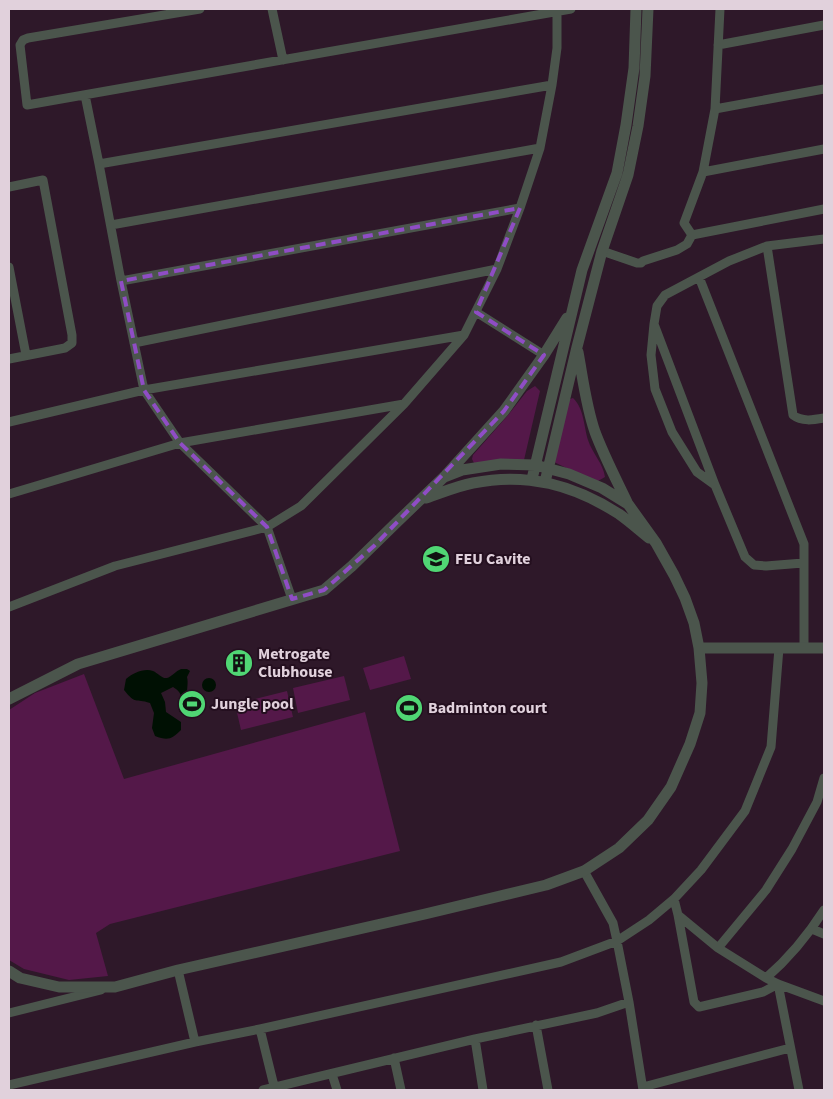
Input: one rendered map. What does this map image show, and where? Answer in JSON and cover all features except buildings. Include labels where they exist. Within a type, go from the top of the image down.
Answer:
[{"type":"street","points":[[200,9],[23,40],[20,45],[27,105],[569,9]]},
{"type":"street","points":[[272,9],[283,60]]},
{"type":"street","points":[[532,479],[582,270],[617,173],[634,68],[636,9]]},
{"type":"street","points":[[545,482],[602,251],[628,175],[638,126],[645,76],[648,9]]},
{"type":"street","points":[[692,235],[684,223],[703,172],[715,110],[720,9]]},
{"type":"street","points":[[9,607],[115,566],[267,527],[301,506],[404,404],[464,335],[497,269],[540,148],[557,48],[557,11]]},
{"type":"street","points":[[718,45],[824,25]]},
{"type":"street","points":[[99,164],[552,86]]},
{"type":"street","points":[[715,110],[824,89]]},
{"type":"street","points":[[85,95],[144,390],[180,443],[267,527],[292,599]]},
{"type":"street","points":[[111,225],[540,148]]},
{"type":"street","points":[[703,172],[824,149]]},
{"type":"street","points":[[9,187],[44,180],[72,335],[72,343],[65,348],[9,359]]},
{"type":"street","points":[[121,281],[520,208]]},
{"type":"street","points":[[692,235],[824,210]]},
{"type":"street","points":[[602,251],[641,262],[678,250],[687,244],[692,235]]},
{"type":"street","points":[[715,485],[696,472],[672,432],[655,388],[651,355],[657,306],[664,295],[729,261],[767,246],[824,240]]},
{"type":"street","points":[[767,246],[793,415],[798,419],[824,418]]},
{"type":"street","points":[[9,266],[26,355]]},
{"type":"street","points":[[134,343],[497,269]]},
{"type":"street","points":[[699,277],[804,544],[804,648]]},
{"type":"street","points":[[9,696],[78,664],[324,590],[352,566],[444,478],[504,411],[544,355],[572,310]]},
{"type":"street","points":[[476,312],[544,355]]},
{"type":"street","points":[[654,324],[715,485],[745,557],[754,565],[803,563]]},
{"type":"street","points":[[9,422],[144,390],[464,335]]},
{"type":"street","points":[[9,1013],[178,970],[462,906],[546,885],[584,871],[619,848],[648,820],[671,787],[690,744],[700,713],[702,683],[699,648],[694,623],[674,575],[656,543],[628,504],[595,431],[577,347]]},
{"type":"street","points":[[9,494],[180,443],[404,404]]},
{"type":"street","points":[[444,478],[462,470],[480,466],[501,464],[535,465],[569,474],[602,488],[628,504]]},
{"type":"street","points":[[422,499],[471,483],[488,480],[532,479],[569,489],[593,499],[620,515],[656,543]]},
{"type":"street","points":[[699,648],[824,648]]},
{"type":"street","points":[[9,1085],[195,1042],[561,962],[617,941],[649,920],[674,899],[701,870],[745,811],[771,747],[779,648]]},
{"type":"street","points":[[718,948],[766,890],[792,850],[818,802],[824,778]]},
{"type":"street","points":[[584,871],[612,923],[617,941],[643,1088],[790,1048]]},
{"type":"street","points":[[674,899],[694,1002],[698,1006],[764,992],[778,984]]},
{"type":"street","points":[[766,978],[778,968],[812,929],[824,910]]},
{"type":"street","points":[[678,915],[718,948],[766,978],[824,1002]]},
{"type":"street","points":[[812,929],[824,934]]},
{"type":"street","points":[[178,970],[195,1042]]},
{"type":"street","points":[[9,971],[20,978],[59,987],[114,987]]},
{"type":"street","points":[[778,984],[799,1090]]},
{"type":"street","points":[[263,1090],[274,1089],[475,1039],[597,1013],[629,1002]]},
{"type":"street","points":[[536,1025],[548,1090]]},
{"type":"street","points":[[260,1029],[274,1089]]},
{"type":"street","points":[[475,1039],[483,1090]]},
{"type":"street","points":[[394,1058],[401,1090]]},
{"type":"street","points":[[332,1074],[337,1090]]},
{"type":"highlighted area","points":[[520,208],[476,312],[544,355],[504,411],[374,546],[324,590],[292,599],[267,527],[180,443],[144,390],[121,281]]},
{"type":"shaded area","points":[[535,386],[540,391],[524,460],[474,463],[473,455],[527,391]]},
{"type":"shaded area","points":[[573,398],[582,412],[590,445],[604,472],[605,477],[598,481],[587,478],[552,461],[567,400]]},
{"type":"shaded area","points":[[404,656],[411,679],[370,690],[363,668]]},
{"type":"shaded area","name":"Jungle pool","points":[[181,669],[190,671],[187,677],[188,695],[201,699],[204,704],[194,713],[189,715],[182,714],[179,711],[181,695],[177,690],[173,687],[161,693],[165,702],[166,712],[181,722],[181,730],[170,738],[155,736],[152,728],[154,713],[150,703],[134,699],[128,695],[124,690],[126,679],[135,673],[146,670],[153,671],[163,678],[167,678]]},
{"type":"shaded area","points":[[84,674],[124,779],[365,712],[400,851],[110,924],[96,933],[108,976],[69,980],[24,969],[9,960],[9,710],[35,693]]},
{"type":"shaded area","points":[[344,676],[350,700],[298,713],[293,688]]},
{"type":"shaded area","points":[[206,678],[212,678],[216,685],[212,692],[206,692],[202,688],[202,682]]},
{"type":"shaded area","points":[[287,691],[293,717],[241,730],[235,704]]},
{"type":"place","name":"FEU Cavite","points":[[436,559]]},
{"type":"place","name":"Metrogate Clubhouse","points":[[239,663]]},
{"type":"place","name":"Jungle pool","points":[[192,704]]},
{"type":"place","name":"Badminton court","points":[[409,708]]}]
